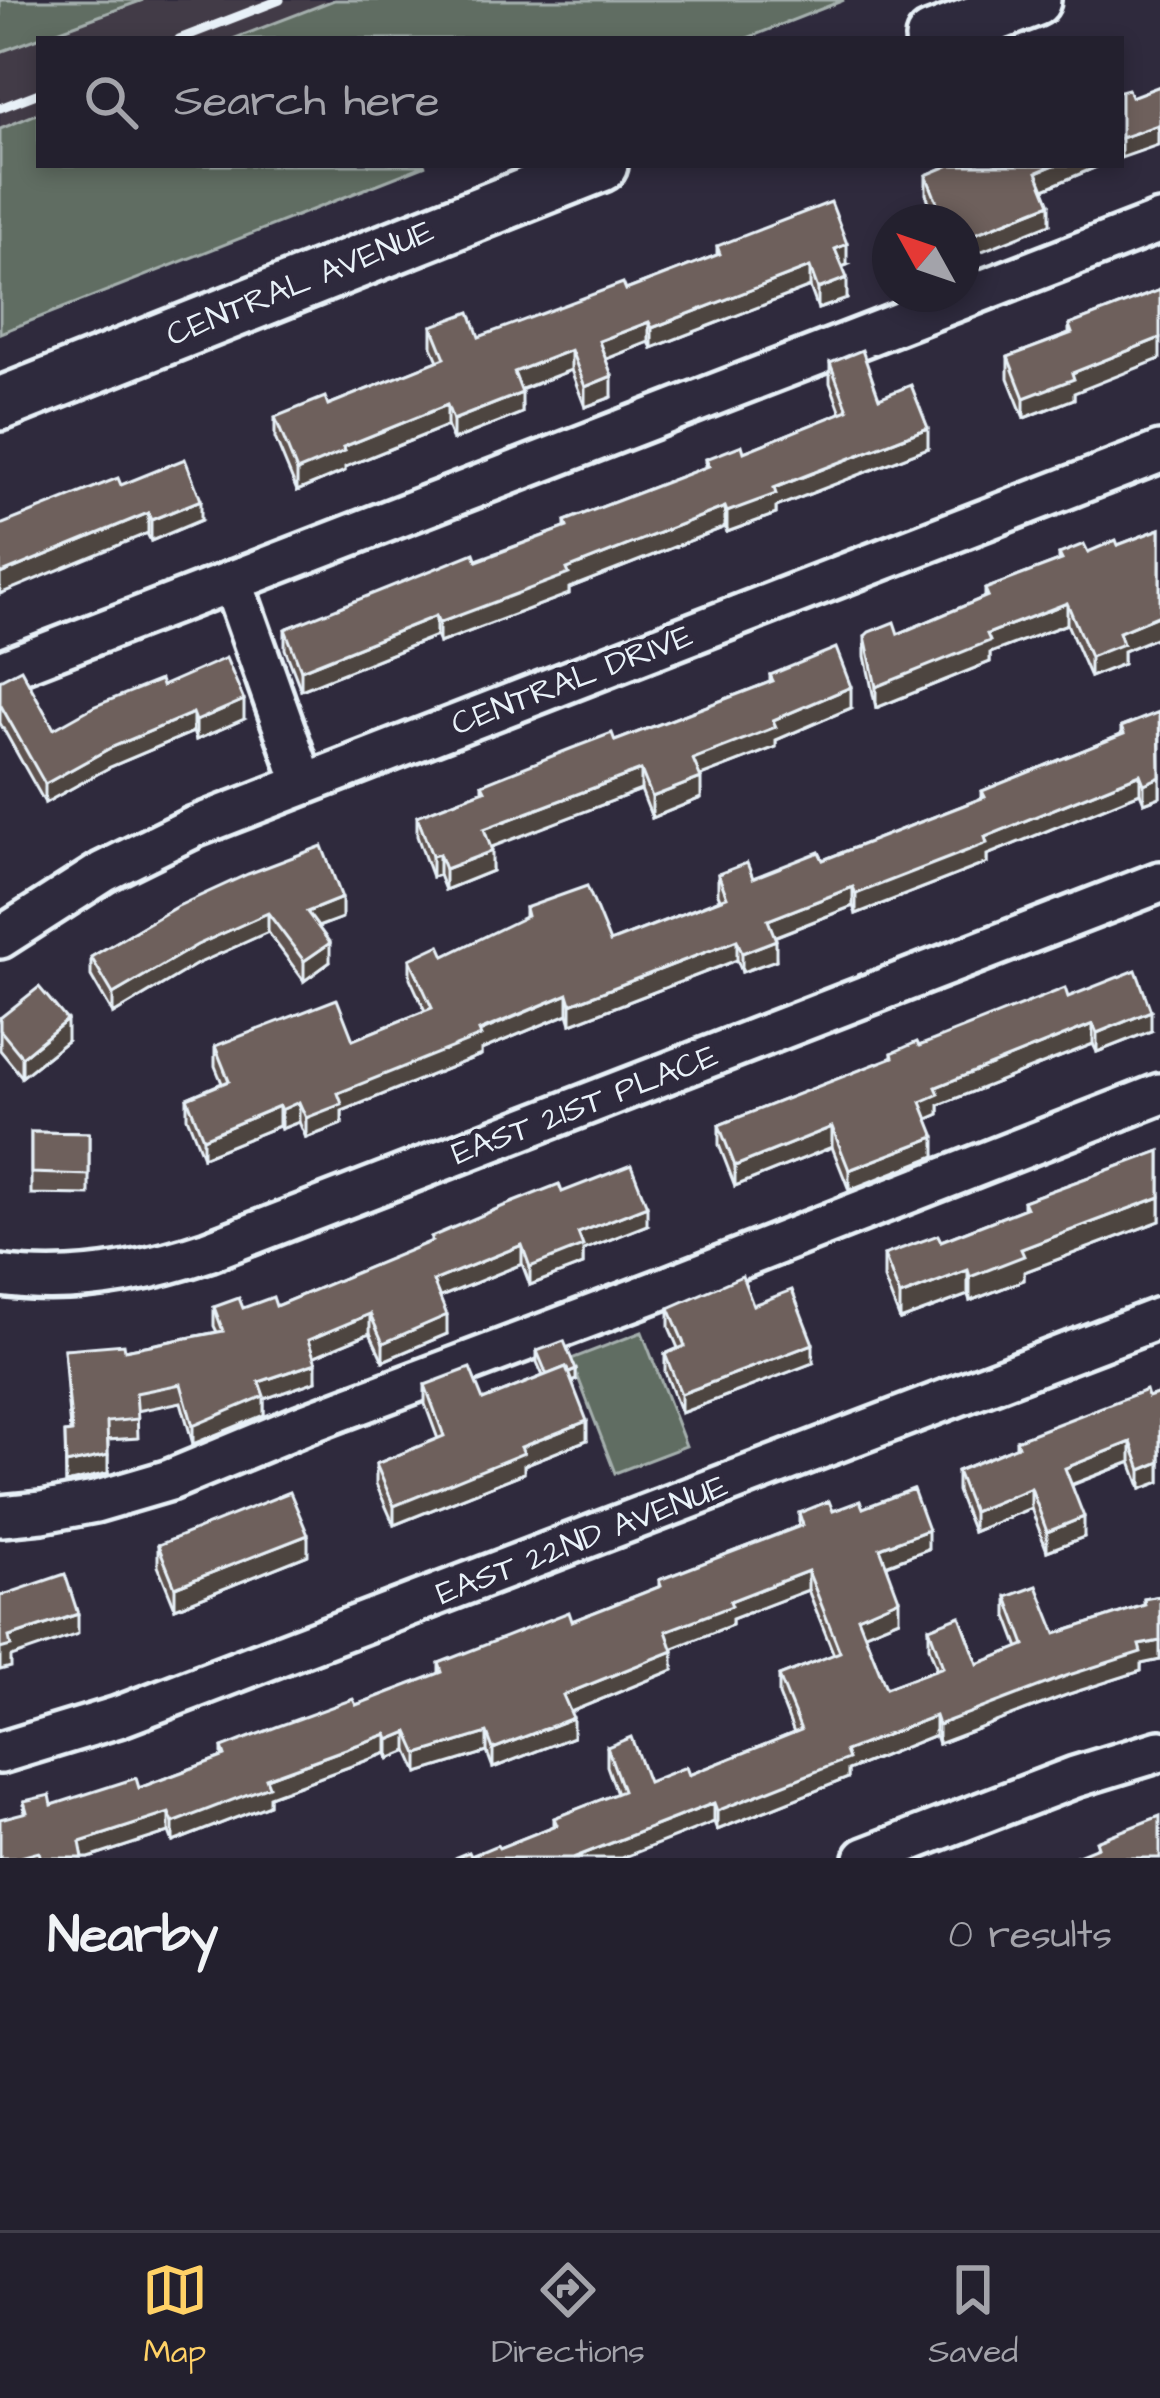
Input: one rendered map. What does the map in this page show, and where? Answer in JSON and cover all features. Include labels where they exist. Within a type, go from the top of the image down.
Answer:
[{"type":"main road","points":[[940,36],[1034,0]]},
{"type":"main road","name":"CENTRAL AVENUE","points":[[0,404],[594,168]]},
{"type":"street","points":[[0,671],[1160,222]]},
{"type":"street","name":"CENTRAL DRIVE","points":[[0,938],[103,872],[194,827],[1160,452]]},
{"type":"street","points":[[232,581],[304,784]]},
{"type":"street","name":"EAST 21ST PLACE","points":[[0,1276],[63,1280],[171,1264],[1160,882]]},
{"type":"street","points":[[2,1516],[95,1502],[170,1480],[1160,1094]]},
{"type":"street","name":"EAST 22ND AVENUE","points":[[0,1753],[118,1717],[1160,1318]]},
{"type":"street","points":[[865,1858],[1075,1777],[1160,1751]]},
{"type":"shaded area","points":[[143,0],[334,0],[241,36],[44,36]]},
{"type":"shaded area","points":[[36,39],[36,114],[0,129],[0,52]]},
{"type":"green space","points":[[0,0],[143,0],[36,36],[0,52]]},
{"type":"green space","points":[[334,0],[844,0],[753,36],[241,36]]},
{"type":"green space","points":[[36,114],[36,168],[418,168],[0,333],[0,129]]},
{"type":"green space","points":[[642,1332],[686,1446],[615,1473],[571,1359]]},
{"type":"building","points":[[1160,86],[1160,131],[1158,125],[1124,137],[1124,90],[1128,89],[1131,97]]},
{"type":"building","points":[[943,168],[1047,168],[1037,172],[1050,204],[980,232],[980,204],[938,204],[926,175]]},
{"type":"building","points":[[831,202],[847,244],[835,249],[847,278],[818,289],[810,267],[652,328],[649,322],[599,341],[612,376],[585,387],[571,350],[514,372],[522,393],[453,420],[447,405],[297,471],[275,417],[325,397],[328,405],[445,358],[432,326],[470,312],[479,337],[623,283],[626,290],[720,254],[717,246]]},
{"type":"building","points":[[1160,290],[1160,338],[1024,398],[1008,357],[1072,333],[1069,325]]},
{"type":"building","points":[[862,350],[879,398],[911,385],[928,428],[774,488],[776,494],[727,512],[725,507],[567,569],[569,574],[439,623],[436,616],[301,670],[285,629],[474,553],[477,561],[567,527],[565,521],[709,466],[706,459],[742,445],[744,452],[848,410],[830,363]]},
{"type":"building","points":[[185,459],[201,500],[151,520],[148,513],[0,574],[0,525],[118,478],[121,485]]},
{"type":"building","points":[[1160,529],[1160,615],[1119,632],[1123,644],[1090,657],[1067,603],[987,634],[990,641],[876,687],[865,636],[869,632],[894,622],[898,634],[988,596],[985,589],[1062,560],[1059,554],[1084,544],[1088,552],[1116,540],[1118,545]]},
{"type":"building","points":[[836,648],[851,687],[773,720],[776,727],[693,759],[701,778],[652,797],[641,770],[484,829],[492,851],[445,869],[439,854],[432,856],[417,816],[485,790],[482,784],[612,733],[615,741],[773,681],[770,675]]},
{"type":"building","points":[[226,658],[244,700],[196,721],[193,713],[110,748],[45,784],[0,704],[0,680],[21,669],[54,729],[95,706],[160,680],[162,686]]},
{"type":"building","points":[[1159,712],[1160,777],[1144,784],[1140,774],[985,837],[987,843],[856,894],[853,887],[768,920],[776,940],[742,953],[737,940],[571,1004],[568,994],[479,1031],[481,1036],[338,1093],[342,1104],[306,1118],[299,1102],[203,1138],[187,1098],[229,1081],[215,1046],[337,999],[353,1040],[432,1008],[410,959],[440,945],[445,956],[527,916],[525,908],[587,886],[610,942],[727,897],[718,874],[747,863],[753,878],[819,852],[823,860],[985,797],[982,791],[1124,734],[1121,727]]},
{"type":"building","points":[[322,846],[342,898],[307,912],[330,943],[304,961],[268,913],[197,945],[113,994],[91,957],[176,907]]},
{"type":"building","points":[[1136,970],[1151,1011],[1097,1033],[1093,1024],[936,1087],[939,1094],[921,1102],[935,1137],[849,1170],[832,1127],[735,1166],[719,1125],[893,1057],[892,1053],[917,1042],[919,1046],[1065,988],[1068,997]]},
{"type":"building","points":[[39,987],[67,1020],[22,1057],[0,1030],[0,1018]]},
{"type":"building","points":[[31,1132],[89,1133],[89,1175],[31,1173]]},
{"type":"building","points":[[1160,1151],[1160,1197],[1021,1249],[1024,1256],[970,1277],[968,1270],[900,1296],[884,1255],[938,1235],[941,1241],[1026,1208],[1023,1201]]},
{"type":"building","points":[[631,1165],[647,1206],[578,1233],[583,1246],[530,1267],[522,1245],[433,1281],[447,1315],[383,1343],[370,1314],[308,1340],[316,1363],[259,1382],[264,1396],[193,1426],[181,1384],[136,1393],[138,1419],[107,1422],[108,1455],[66,1464],[65,1433],[72,1432],[64,1349],[124,1344],[125,1350],[223,1331],[214,1307],[239,1298],[243,1308],[273,1297],[276,1306],[506,1205],[559,1184],[562,1192]]},
{"type":"building","points":[[742,1276],[753,1305],[792,1290],[813,1344],[681,1394],[665,1354],[685,1346],[669,1308]]},
{"type":"building","points":[[564,1341],[576,1370],[569,1373],[566,1367],[547,1375],[537,1351]]},
{"type":"building","points":[[566,1367],[587,1421],[521,1447],[524,1453],[394,1506],[376,1464],[444,1436],[425,1385],[470,1368],[483,1400]]},
{"type":"building","points":[[1146,1390],[1148,1397],[1160,1393],[1160,1462],[1141,1470],[1131,1442],[1065,1468],[1084,1517],[1047,1532],[1031,1488],[973,1512],[957,1471],[1018,1446],[1016,1440]]},
{"type":"building","points":[[913,1489],[928,1530],[880,1548],[899,1599],[858,1617],[886,1688],[943,1667],[929,1628],[960,1616],[978,1664],[1025,1645],[1007,1597],[1037,1586],[1056,1634],[1160,1596],[1160,1641],[1139,1645],[1141,1652],[938,1725],[935,1716],[845,1751],[848,1759],[717,1811],[714,1803],[573,1858],[454,1858],[499,1848],[557,1825],[554,1818],[623,1791],[607,1747],[631,1737],[648,1782],[686,1767],[689,1775],[801,1730],[779,1676],[840,1652],[808,1571],[666,1631],[673,1651],[563,1695],[573,1718],[493,1749],[487,1733],[418,1754],[408,1732],[389,1740],[387,1734],[266,1778],[269,1786],[173,1823],[169,1813],[80,1842],[83,1858],[41,1858],[39,1852],[0,1858],[0,1819],[27,1812],[24,1801],[50,1795],[52,1805],[136,1778],[139,1788],[225,1756],[222,1748],[276,1727],[353,1699],[356,1705],[442,1672],[439,1663],[569,1612],[572,1621],[661,1586],[659,1580],[803,1525],[799,1513],[829,1501],[833,1511],[860,1501],[863,1508]]},
{"type":"building","points":[[290,1492],[308,1535],[175,1587],[158,1545]]},
{"type":"building","points":[[65,1574],[78,1614],[9,1637],[11,1646],[0,1649],[0,1596]]},
{"type":"building","points":[[1160,1816],[1160,1858],[1071,1858],[1098,1847],[1096,1841]]},
{"type":"railway","points":[[187,36],[280,0]]},
{"type":"railway","points":[[0,108],[36,94]]}]
